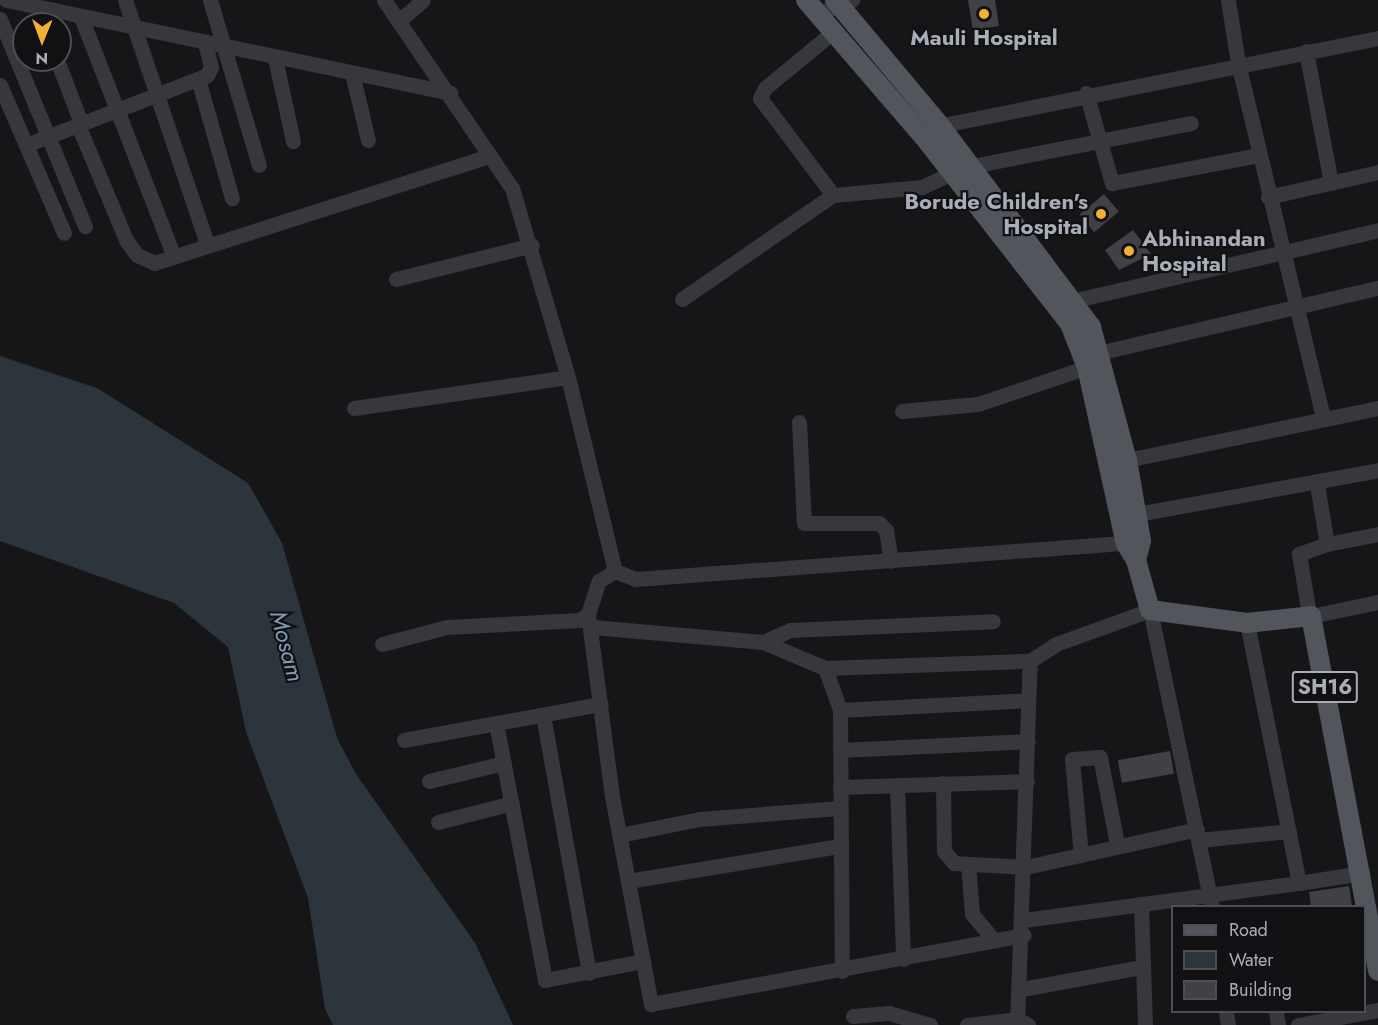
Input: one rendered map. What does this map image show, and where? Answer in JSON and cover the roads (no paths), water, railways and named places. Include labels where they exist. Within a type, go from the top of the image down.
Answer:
[{"type":"main road","points":[[842,1],[972,166],[1102,352],[1137,514],[1134,548]]},
{"type":"main road","points":[[812,7],[952,173],[1066,302],[1087,367],[1150,610],[1247,623],[1310,615]]},
{"type":"main road","name":"SH16","points":[[1310,615],[1368,882],[1378,971]]},
{"type":"street","points":[[125,0],[138,30],[207,244]]},
{"type":"street","points":[[210,0],[229,49],[259,165]]},
{"type":"street","points":[[384,0],[450,93],[512,189],[532,245],[568,377],[615,571]]},
{"type":"street","points":[[400,20],[423,0]]},
{"type":"street","points":[[1228,0],[1238,63],[1268,197],[1323,418]]},
{"type":"street","points":[[11,1],[138,30],[450,93]]},
{"type":"street","points":[[812,7],[842,1]]},
{"type":"street","points":[[37,7],[39,12]]},
{"type":"street","points":[[81,17],[174,257]]},
{"type":"street","points":[[0,19],[45,138],[85,226]]},
{"type":"street","points":[[833,32],[765,88],[760,98],[833,195]]},
{"type":"street","points":[[918,130],[938,123],[1086,93],[1378,38]]},
{"type":"street","points":[[26,145],[198,79],[211,67],[205,44]]},
{"type":"street","points":[[1306,51],[1331,183]]},
{"type":"street","points":[[275,58],[293,141]]},
{"type":"street","points":[[61,72],[79,124],[137,255],[154,262],[490,156]]},
{"type":"street","points":[[352,73],[368,140]]},
{"type":"street","points":[[198,79],[232,198]]},
{"type":"street","points":[[0,85],[64,233]]},
{"type":"street","points":[[1086,93],[1107,179],[1116,184],[1259,155]]},
{"type":"street","points":[[972,166],[1191,123]]},
{"type":"street","points":[[1268,197],[1378,172]]},
{"type":"street","points":[[682,299],[833,195],[922,187],[952,173]]},
{"type":"street","points":[[1066,302],[1378,230]]},
{"type":"street","points":[[396,279],[532,245]]},
{"type":"street","points":[[1102,352],[1378,288]]},
{"type":"street","points":[[902,411],[978,404],[1087,367]]},
{"type":"street","points":[[354,408],[568,377]]},
{"type":"street","points":[[1127,460],[1378,408]]},
{"type":"street","points":[[799,422],[804,523],[879,523],[886,530],[891,561]]},
{"type":"street","points":[[1137,514],[1317,485],[1378,471]]},
{"type":"street","points":[[1317,485],[1327,544]]},
{"type":"street","points":[[1378,534],[1327,544],[1299,554],[1310,615],[1378,602]]},
{"type":"street","points":[[615,571],[636,579],[891,561],[1134,548]]},
{"type":"street","points":[[615,571],[599,581],[590,620],[620,835],[651,1004],[842,971],[995,941],[1024,927],[1141,904],[1211,901],[1299,883],[1368,882]]},
{"type":"street","points":[[382,644],[447,627],[590,620],[763,642],[825,668],[1030,661],[1056,644],[1150,610],[1211,901]]},
{"type":"street","points":[[763,642],[790,630],[993,621]]},
{"type":"street","points":[[1247,623],[1299,883]]},
{"type":"street","points":[[967,1025],[1021,1023],[1030,661]]},
{"type":"street","points":[[825,668],[840,710],[842,971]]},
{"type":"street","points":[[840,710],[1028,700]]},
{"type":"street","points":[[404,740],[601,705]]},
{"type":"street","points":[[543,715],[589,973]]},
{"type":"street","points":[[496,723],[545,980],[643,961]]},
{"type":"street","points":[[840,750],[1028,741]]},
{"type":"street","points":[[1081,855],[1072,759],[1100,757],[1117,844]]},
{"type":"street","points":[[429,781],[504,763]]},
{"type":"street","points":[[840,787],[1027,781]]},
{"type":"street","points":[[943,783],[945,856],[968,864],[1026,867],[1081,855],[1117,844],[1198,835],[1289,831]]},
{"type":"street","points":[[897,785],[903,959]]},
{"type":"street","points":[[438,822],[512,803]]},
{"type":"street","points":[[620,835],[699,819],[840,808]]},
{"type":"street","points":[[628,881],[840,846]]},
{"type":"street","points":[[968,864],[972,914],[995,941]]},
{"type":"street","points":[[1141,904],[1145,1025]]},
{"type":"street","points":[[1022,989],[1142,967]]},
{"type":"street","points":[[853,1016],[889,1013],[930,1025]]},
{"type":"street","points":[[1298,1025],[1362,1013]]},
{"type":"water","name":"Mosam","points":[[0,356],[97,388],[248,483],[282,543],[337,738],[356,774],[475,943],[513,1025],[333,1025],[325,1009],[308,898],[246,732],[228,647],[174,603],[0,541]]},
{"type":"place","name":"Mauli Hospital","points":[[984,14]]},
{"type":"place","name":"Borude Children's Hospital","points":[[1101,214]]},
{"type":"place","name":"Abhinandan Hospital","points":[[1129,251]]}]
